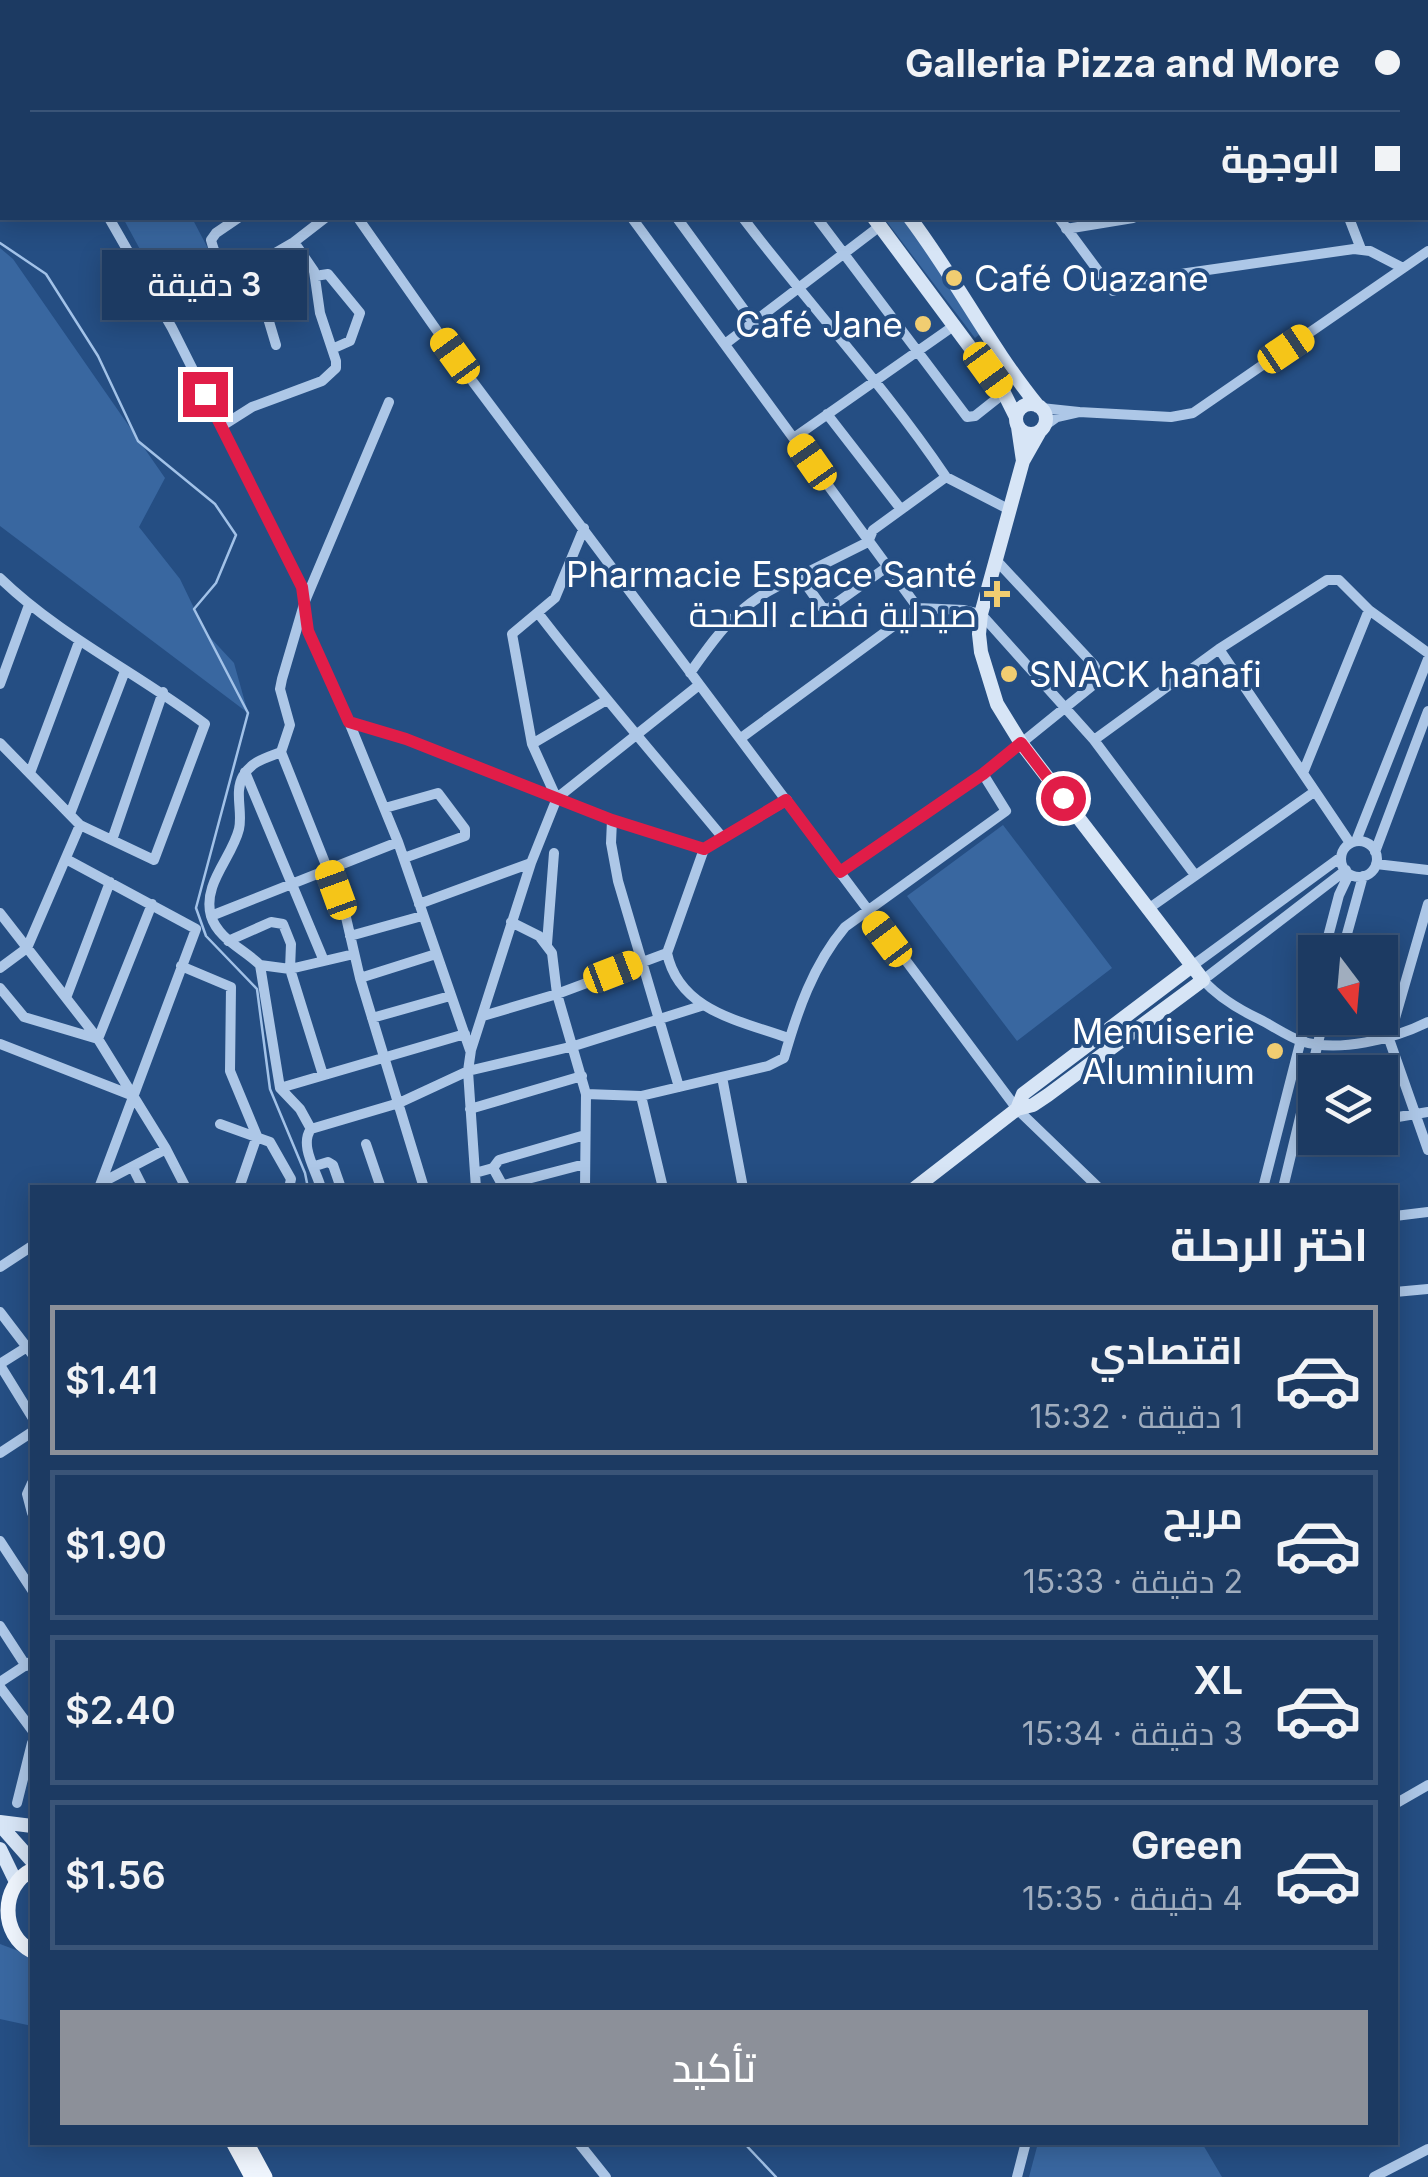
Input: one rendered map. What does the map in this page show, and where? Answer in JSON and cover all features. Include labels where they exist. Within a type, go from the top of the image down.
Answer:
[{"type":"main road","points":[[30,1871],[15,1880],[1,1912],[6,1936],[30,1950]]},
{"type":"main road","points":[[235,2145],[252,2177]]},
{"type":"main road","points":[[248,2145],[265,2177]]},
{"type":"street","points":[[110,220],[172,328],[294,570],[305,601],[308,631],[385,808],[470,1050]]},
{"type":"street","points":[[235,220],[216,233],[212,245],[221,264],[239,274],[294,242],[322,220]]},
{"type":"street","points":[[359,220],[473,382],[1017,1110],[1097,1185]]},
{"type":"street","points":[[633,220],[918,608]]},
{"type":"street","points":[[679,220],[754,322]]},
{"type":"street","points":[[745,220],[946,477],[1010,510]]},
{"type":"street","points":[[819,220],[967,417],[975,416],[1004,393]]},
{"type":"street","points":[[912,220],[947,266],[1010,371],[1046,418],[1022,461],[982,614],[981,652],[1006,722],[1192,966],[1224,1000],[1300,1040],[1317,1044],[1370,1043],[1428,1022]]},
{"type":"street","points":[[1059,220],[1113,291],[1136,282],[1180,274],[1361,249],[1403,268]]},
{"type":"street","points":[[1066,229],[1121,220]]},
{"type":"street","points":[[1350,220],[1361,249]]},
{"type":"street","points":[[724,344],[798,290],[877,222],[1004,393],[1026,433],[1042,429],[1057,417],[1079,412]]},
{"type":"street","points":[[222,426],[252,407],[322,382],[336,368],[320,313],[315,276],[294,242]]},
{"type":"street","points":[[1022,461],[1017,422],[1024,406],[1171,417],[1193,413],[1426,256]]},
{"type":"street","points":[[253,268],[276,345]]},
{"type":"street","points":[[315,276],[328,274],[360,313],[350,341],[332,349]]},
{"type":"street","points":[[795,437],[955,325]]},
{"type":"street","points":[[389,402],[305,601],[280,689],[290,725],[282,752],[328,867],[423,1185]]},
{"type":"street","points":[[827,414],[900,508]]},
{"type":"street","points":[[690,673],[739,609],[771,587],[868,542],[873,530],[946,477]]},
{"type":"street","points":[[557,798],[532,744],[512,634],[555,598],[584,528]]},
{"type":"street","points":[[840,872],[983,774],[1098,681],[1098,670],[996,560]]},
{"type":"street","points":[[800,576],[822,607],[828,608],[887,567]]},
{"type":"street","points":[[0,578],[29,606],[79,642],[163,692],[205,724],[154,860],[80,824],[0,743]]},
{"type":"street","points":[[1017,1110],[1023,1094],[1341,857],[1353,842],[1428,656],[1370,610],[1340,580],[1326,580],[1219,649],[1094,740]]},
{"type":"street","points":[[0,684],[29,606]]},
{"type":"street","points":[[741,738],[918,608],[982,614],[1094,740],[1195,875]]},
{"type":"street","points":[[1303,773],[1370,610]]},
{"type":"street","points":[[538,613],[605,700],[638,734],[722,838]]},
{"type":"street","points":[[30,773],[79,642]]},
{"type":"street","points":[[1219,649],[1314,792],[1353,842],[1368,844],[1376,858],[1428,870]]},
{"type":"street","points":[[70,814],[124,671]]},
{"type":"street","points":[[476,1185],[470,1050],[557,798],[699,685]]},
{"type":"street","points":[[112,840],[163,692]]},
{"type":"street","points":[[532,744],[605,700]]},
{"type":"street","points":[[1346,935],[1362,876],[1376,858],[1428,711]]},
{"type":"street","points":[[349,722],[406,739],[612,820],[704,849]]},
{"type":"street","points":[[282,752],[254,763],[240,783],[239,830],[211,893],[211,916],[228,941],[260,964],[290,968],[354,954]]},
{"type":"street","points":[[245,772],[324,961]]},
{"type":"street","points":[[586,1094],[641,1096],[784,1058],[806,992],[833,941],[865,910],[1006,811],[983,774]]},
{"type":"street","points":[[1148,909],[1314,792]]},
{"type":"street","points":[[385,808],[438,793],[466,829],[464,836],[404,858]]},
{"type":"street","points":[[786,800],[704,849],[667,954],[686,992],[701,1006],[788,1038]]},
{"type":"street","points":[[612,820],[611,842],[618,881],[679,1088]]},
{"type":"street","points":[[0,968],[27,948],[80,824]]},
{"type":"street","points":[[211,916],[398,842]]},
{"type":"street","points":[[554,853],[548,944],[557,994],[586,1094],[585,1185]]},
{"type":"street","points":[[1328,935],[1347,872],[1341,857]]},
{"type":"street","points":[[66,859],[196,929],[100,1185]]},
{"type":"street","points":[[418,904],[532,863]]},
{"type":"street","points":[[1347,872],[1362,876]]},
{"type":"street","points":[[919,1185],[1017,1110],[1048,1095],[1347,872]]},
{"type":"street","points":[[66,998],[110,882]]},
{"type":"street","points":[[1326,887],[1339,895]]},
{"type":"street","points":[[98,1039],[152,904]]},
{"type":"street","points":[[1428,904],[1389,1039],[1428,1150]]},
{"type":"street","points":[[0,914],[98,1039],[184,1185]]},
{"type":"street","points":[[350,936],[422,916]]},
{"type":"street","points":[[228,941],[271,922],[283,924],[290,944],[290,968],[323,1075]]},
{"type":"street","points":[[512,922],[548,944]]},
{"type":"street","points":[[360,978],[436,954]]},
{"type":"street","points":[[483,1016],[667,954]]},
{"type":"street","points":[[260,964],[280,1088],[300,1109],[311,1130]]},
{"type":"street","points":[[182,966],[231,987],[230,1071],[257,1136],[240,1185]]},
{"type":"street","points":[[0,988],[24,1017],[98,1039]]},
{"type":"street","points":[[372,1018],[450,996]]},
{"type":"street","points":[[320,1185],[306,1144],[311,1130],[399,1103],[468,1072],[574,1046],[701,1006]]},
{"type":"street","points":[[280,1088],[465,1034]]},
{"type":"street","points":[[1264,1185],[1301,1035]]},
{"type":"street","points":[[1314,1055],[1319,1035]]},
{"type":"street","points":[[0,1044],[132,1095]]},
{"type":"street","points":[[470,1109],[582,1076]]},
{"type":"street","points":[[722,1077],[742,1185]]},
{"type":"street","points":[[641,1096],[663,1185]]},
{"type":"street","points":[[1398,1118],[1428,1112]]},
{"type":"street","points":[[1284,1185],[1298,1121]]},
{"type":"street","points":[[220,1124],[270,1142],[291,1178],[290,1185]]},
{"type":"street","points":[[474,1173],[494,1168],[499,1160],[585,1135]]},
{"type":"street","points":[[366,1144],[380,1185]]},
{"type":"street","points":[[100,1185],[166,1149]]},
{"type":"street","points":[[315,1166],[328,1162],[333,1165],[340,1185]]},
{"type":"street","points":[[508,1185],[585,1164]]},
{"type":"street","points":[[133,1168],[142,1185]]},
{"type":"street","points":[[494,1168],[503,1185]]},
{"type":"street","points":[[1398,1216],[1428,1212]]},
{"type":"street","points":[[0,1266],[30,1247]]},
{"type":"street","points":[[1398,1292],[1428,1289]]},
{"type":"street","points":[[0,1312],[30,1350],[0,1365],[30,1414]]},
{"type":"street","points":[[0,1453],[30,1433]]},
{"type":"street","points":[[0,1541],[30,1587]]},
{"type":"street","points":[[0,1626],[29,1664],[0,1684],[30,1727]]},
{"type":"street","points":[[17,1803],[30,1751]]},
{"type":"street","points":[[1398,1802],[1428,1785]]},
{"type":"street","points":[[0,1823],[30,1826]]},
{"type":"street","points":[[0,1823],[30,1859]]},
{"type":"street","points":[[0,1849],[15,1880]]},
{"type":"street","points":[[580,2145],[606,2177]]},
{"type":"street","points":[[1016,2177],[1025,2145]]},
{"type":"street","points":[[1374,2177],[1428,2149]]},
{"type":"shaded area","points":[[124,220],[193,220],[213,258],[163,292]]},
{"type":"shaded area","points":[[886,220],[906,220],[980,334],[975,338]]},
{"type":"shaded area","points":[[0,248],[13,259],[165,478],[139,527],[180,579],[206,633],[234,663],[248,713],[0,526]]},
{"type":"shaded area","points":[[1003,825],[1112,968],[1017,1041],[907,896]]},
{"type":"shaded area","points":[[0,1944],[30,1955],[30,2026],[0,2019]]},
{"type":"shaded area","points":[[1037,2145],[1203,2145],[1222,2177],[1029,2177]]},
{"type":"waterway","points":[[0,243],[46,274],[98,356],[138,441],[215,504],[236,535],[216,583],[194,609],[248,713],[196,908],[206,936],[257,989],[270,1089],[307,1185]]},
{"type":"waterway","points":[[746,2145],[776,2177]]},
{"type":"place","name":"Café Ouazane","points":[[954,278]]},
{"type":"place","name":"Café Jane","points":[[923,324]]},
{"type":"place","name":"Pharmacie Espace Santé صيدلية فضاء الصحة","points":[[997,594]]},
{"type":"place","name":"SNACK hanafi","points":[[1009,674]]},
{"type":"place","name":"Menuiserie Aluminium","points":[[1275,1051]]},
{"type":"route","points":[[205,394],[302,587],[308,631],[349,722],[406,739],[612,820],[704,849],[786,800],[840,872],[983,774],[1021,743],[1063,798]]}]
